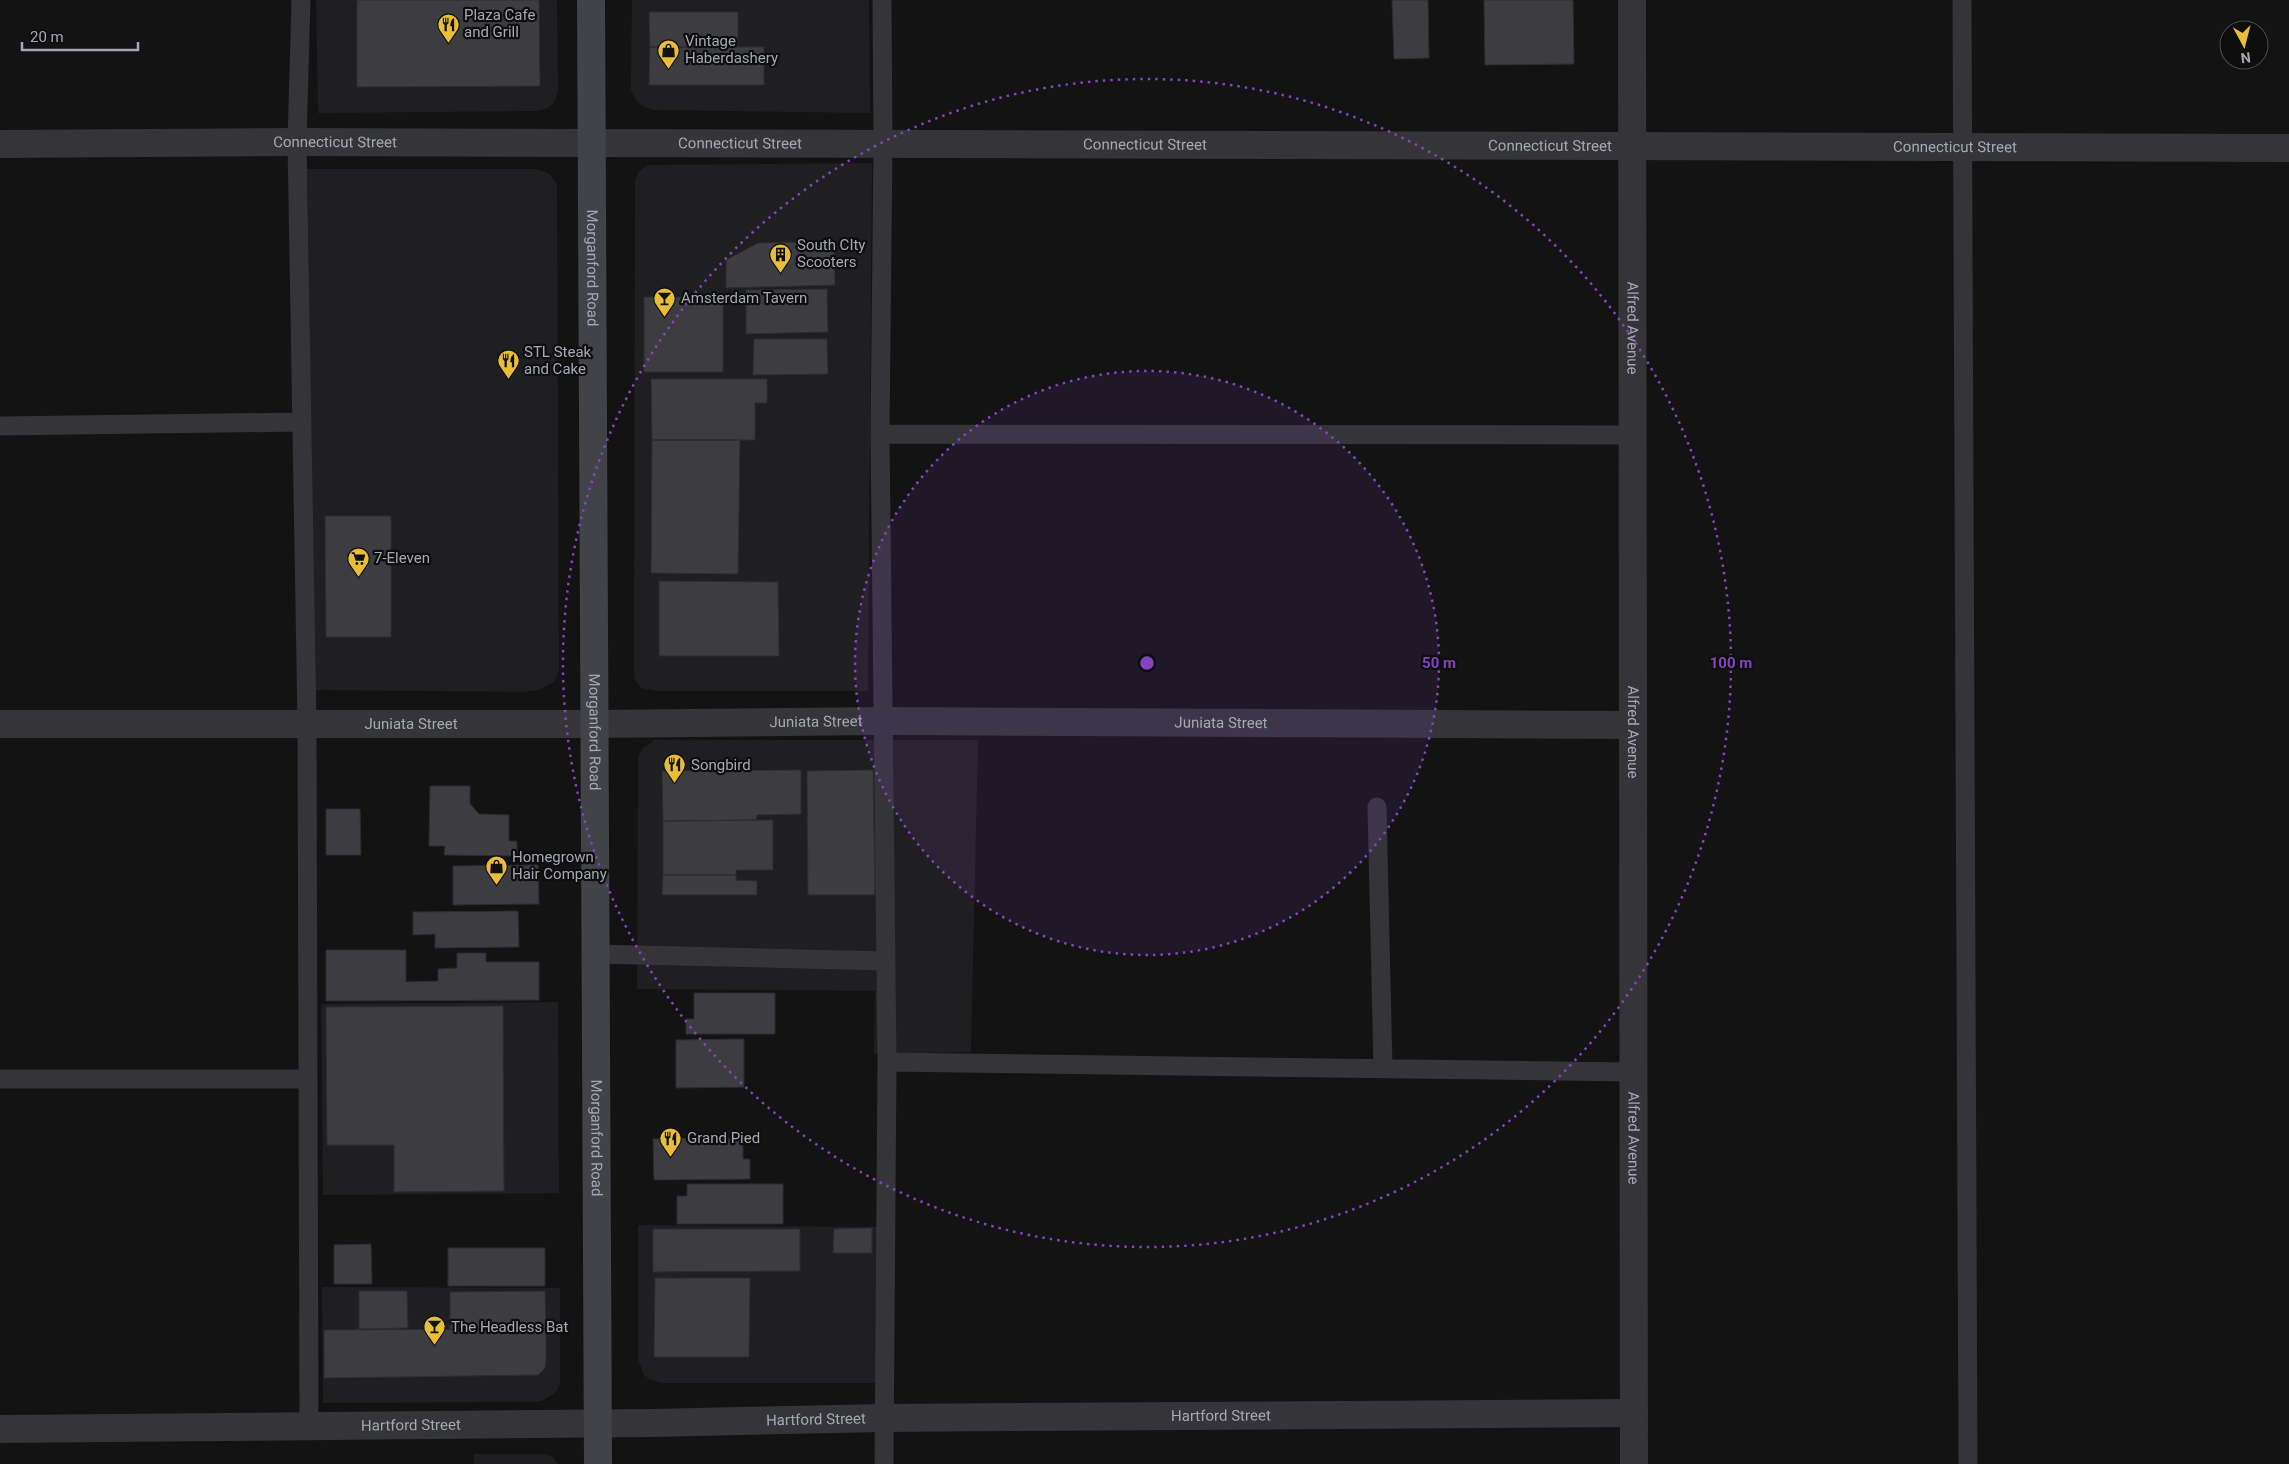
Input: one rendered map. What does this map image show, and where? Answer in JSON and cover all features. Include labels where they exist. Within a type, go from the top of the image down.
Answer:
[{"type":"street","name":"Morganford Road","points":[[591,0],[598,1464]]},
{"type":"street","name":"Alfred Avenue","points":[[1632,0],[1634,1464]]},
{"type":"street","name":"Connecticut Street","points":[[0,144],[297,142],[2289,148]]},
{"type":"street","name":"Juniata Street","points":[[0,724],[595,724],[883,721],[1633,725]]},
{"type":"street","name":"Hartford Street","points":[[0,1429],[598,1424],[884,1418],[1634,1413]]},
{"type":"lane","points":[[301,0],[297,142],[307,723],[306,1079],[309,1427]]},
{"type":"lane","points":[[882,0],[883,144],[880,434],[888,1062],[884,1464]]},
{"type":"lane","points":[[1962,0],[1968,1464]]},
{"type":"lane","points":[[0,426],[302,422]]},
{"type":"lane","points":[[880,434],[1632,434]]},
{"type":"lane","points":[[1377,807],[1383,1068]]},
{"type":"lane","points":[[596,954],[886,961]]},
{"type":"lane","points":[[888,1062],[1633,1072]]},
{"type":"lane","points":[[0,1079],[306,1079]]},
{"type":"shaded area","points":[[316,0],[557,0],[558,89],[555,102],[546,109],[535,111],[318,113]]},
{"type":"shaded area","points":[[632,0],[869,0],[870,113],[652,110],[641,105],[635,99],[631,90]]},
{"type":"shaded area","points":[[872,163],[868,691],[656,691],[641,688],[635,679],[634,670],[635,180],[639,171],[648,165]]},
{"type":"shaded area","points":[[307,169],[536,169],[550,174],[557,184],[559,670],[554,682],[539,690],[524,692],[315,690]]},
{"type":"shaded area","points":[[654,740],[978,740],[971,1052],[874,1054],[875,991],[637,989],[638,762],[643,748]]},
{"type":"shaded area","points":[[558,1002],[559,1193],[323,1195],[321,1004]]},
{"type":"shaded area","points":[[638,1225],[877,1227],[876,1383],[662,1383],[651,1380],[644,1375],[638,1359]]},
{"type":"shaded area","points":[[322,1287],[560,1288],[560,1384],[557,1391],[542,1401],[533,1402],[323,1403]]},
{"type":"shaded area","points":[[474,1454],[544,1454],[553,1457],[558,1464],[474,1464]]},
{"type":"building","name":"Plaza Cafe and Grill","points":[[357,0],[539,0],[540,86],[357,87]]},
{"type":"building","points":[[1392,0],[1428,0],[1429,58],[1394,59]]},
{"type":"building","points":[[1484,0],[1573,0],[1574,64],[1485,65]]},
{"type":"building","points":[[649,12],[738,12],[738,47],[650,47]]},
{"type":"building","points":[[650,47],[764,47],[764,85],[649,85]]},
{"type":"building","name":"South CIty Scooters","points":[[834,241],[835,285],[726,288],[726,260],[758,243]]},
{"type":"building","points":[[827,289],[828,332],[746,334],[746,290]]},
{"type":"building","points":[[644,297],[723,297],[723,372],[644,372]]},
{"type":"building","points":[[754,339],[827,339],[828,374],[753,375]]},
{"type":"building","points":[[651,379],[767,379],[767,403],[755,403],[755,440],[652,440]]},
{"type":"building","points":[[652,440],[740,440],[738,574],[651,573]]},
{"type":"building","name":"7-Eleven","points":[[325,516],[391,516],[391,637],[326,637]]},
{"type":"building","points":[[659,581],[778,582],[779,656],[659,656]]},
{"type":"building","points":[[801,770],[801,814],[757,815],[756,820],[663,821],[662,771]]},
{"type":"building","points":[[873,770],[875,895],[808,895],[807,771]]},
{"type":"building","points":[[430,786],[470,786],[470,804],[479,814],[509,815],[509,841],[517,841],[517,856],[444,855],[445,846],[429,846]]},
{"type":"building","points":[[326,809],[360,809],[361,855],[326,855]]},
{"type":"building","points":[[773,820],[773,870],[736,870],[736,875],[663,875],[663,821]]},
{"type":"building","name":"Homegrown Hair Company","points":[[538,865],[539,904],[453,905],[453,866]]},
{"type":"building","points":[[663,875],[736,875],[736,880],[757,881],[757,895],[662,895]]},
{"type":"building","points":[[518,911],[519,947],[435,948],[435,934],[413,935],[413,912]]},
{"type":"building","points":[[326,950],[406,950],[406,982],[438,981],[438,969],[457,968],[457,953],[486,953],[486,962],[539,962],[539,1000],[326,1001]]},
{"type":"building","points":[[694,993],[775,993],[775,1034],[686,1034],[686,1019],[694,1019]]},
{"type":"building","points":[[503,1006],[504,1191],[394,1192],[394,1145],[327,1145],[326,1007]]},
{"type":"building","points":[[744,1039],[744,1087],[676,1088],[676,1040]]},
{"type":"building","points":[[743,1138],[743,1159],[750,1159],[750,1179],[654,1180],[653,1139]]},
{"type":"building","points":[[687,1184],[783,1184],[783,1224],[677,1224],[677,1196],[687,1196]]},
{"type":"building","points":[[872,1228],[872,1253],[833,1253],[834,1229]]},
{"type":"building","points":[[653,1229],[800,1229],[800,1271],[653,1272]]},
{"type":"building","points":[[371,1244],[372,1284],[334,1284],[334,1245]]},
{"type":"building","points":[[448,1248],[545,1248],[545,1286],[448,1286]]},
{"type":"building","points":[[655,1278],[750,1278],[749,1357],[654,1357]]},
{"type":"building","points":[[359,1291],[407,1291],[408,1328],[359,1329]]},
{"type":"building","points":[[545,1291],[546,1329],[450,1329],[450,1292]]},
{"type":"building","name":"The Headless Bat","points":[[546,1329],[545,1368],[538,1375],[324,1378],[324,1330]]},
{"type":"place","name":"Plaza Cafe and Grill","points":[[448,43]]},
{"type":"place","name":"Vintage Haberdashery","points":[[669,69]]},
{"type":"place","name":"South CIty Scooters","points":[[781,273]]},
{"type":"place","name":"Amsterdam Tavern","points":[[665,317]]},
{"type":"place","name":"STL Steak and Cake","points":[[508,380]]},
{"type":"place","name":"7-Eleven","points":[[358,577]]},
{"type":"place","name":"Songbird","points":[[675,784]]},
{"type":"place","name":"Homegrown Hair Company","points":[[496,885]]},
{"type":"place","name":"Grand Pied","points":[[671,1157]]},
{"type":"place","name":"The Headless Bat","points":[[435,1346]]}]
